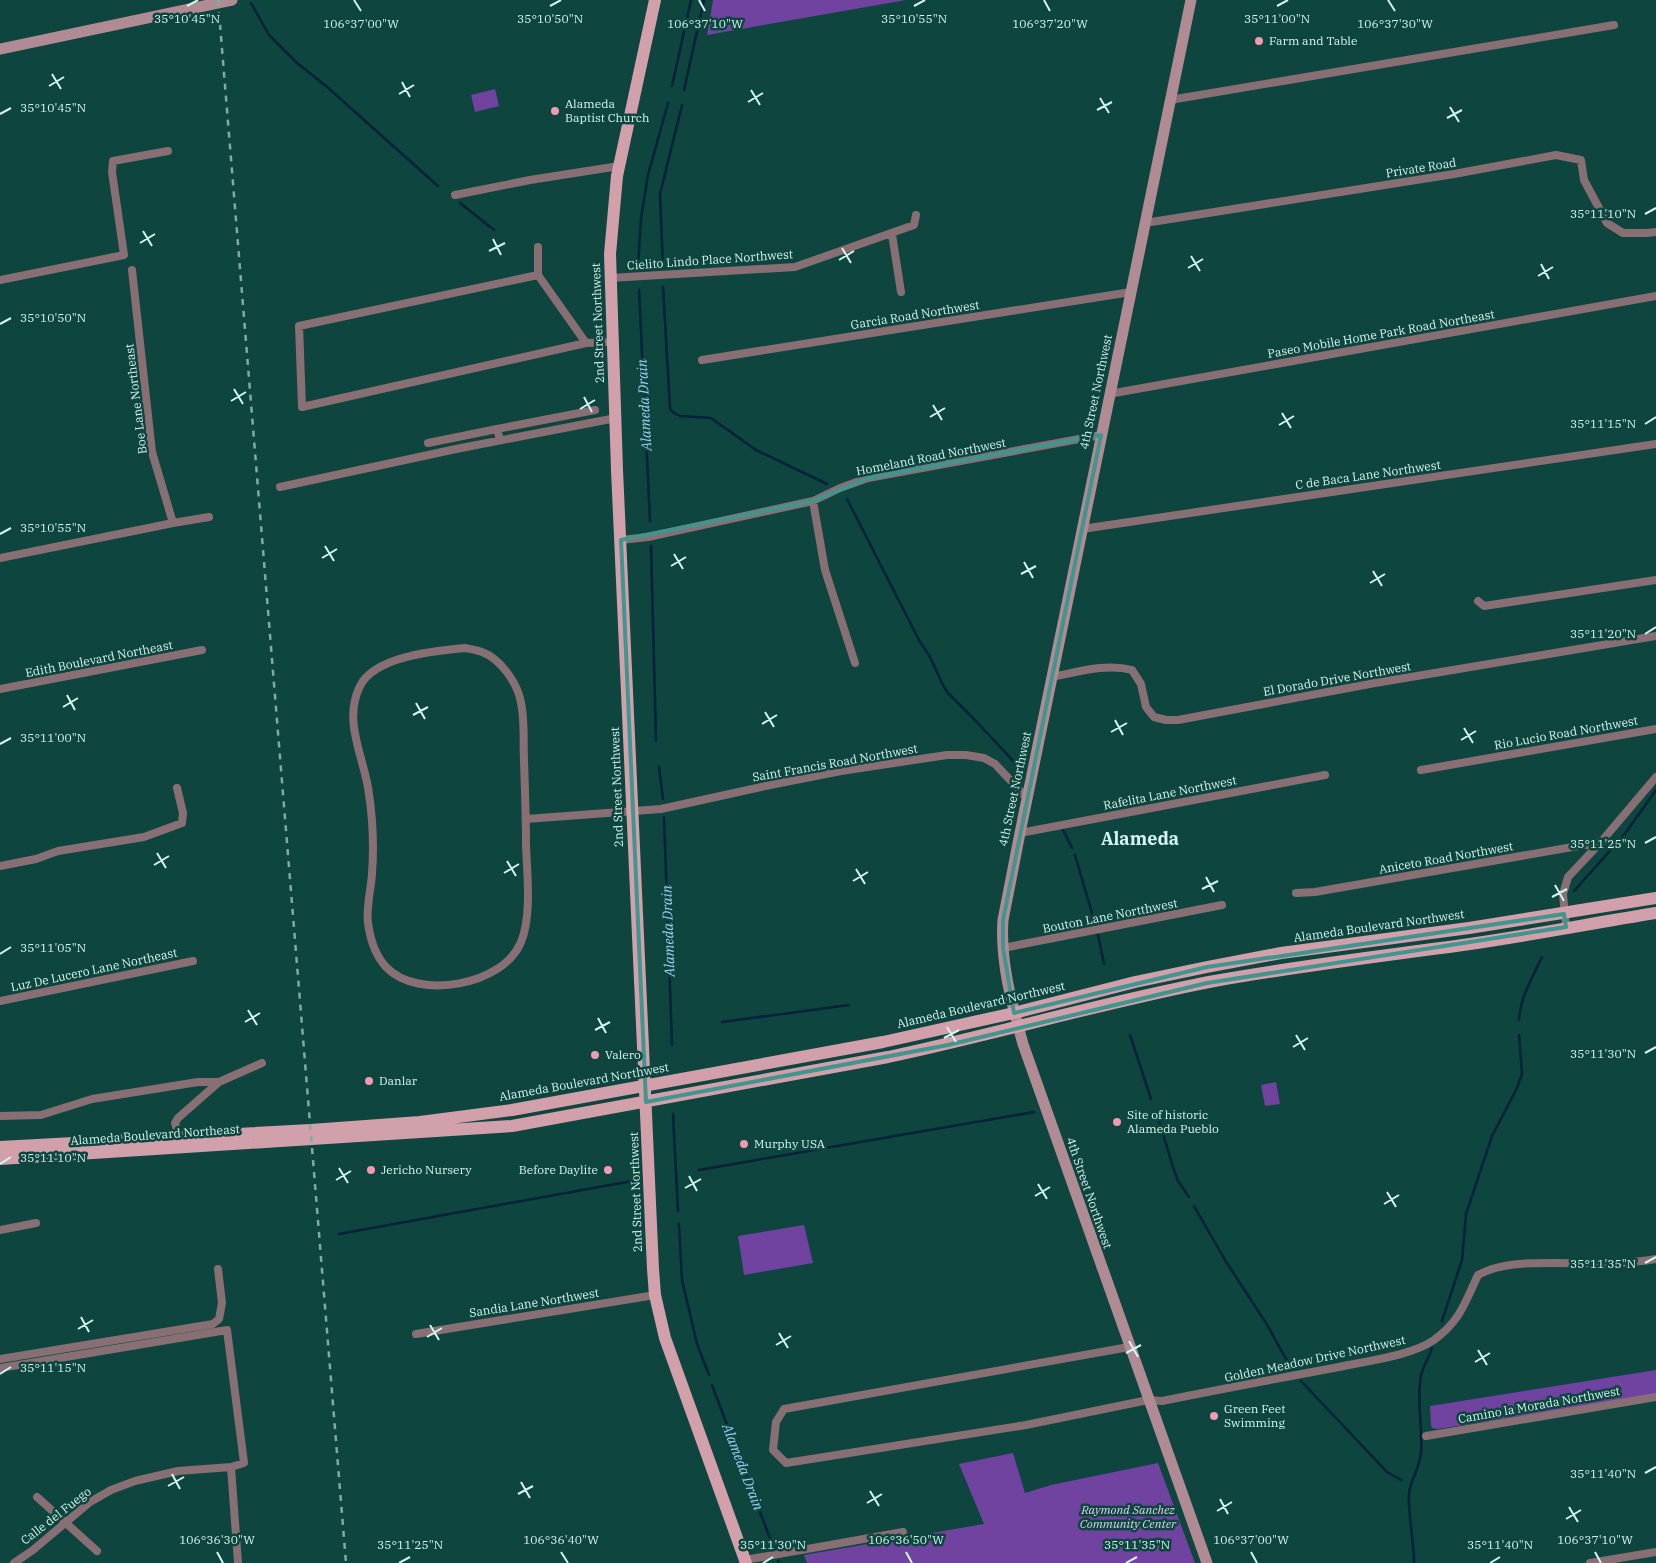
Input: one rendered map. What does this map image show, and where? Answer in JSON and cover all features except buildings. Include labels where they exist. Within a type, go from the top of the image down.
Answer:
[{"type":"main road","points":[[0,48],[232,0]]},
{"type":"main road","name":"2nd Street Northwest","points":[[655,0],[619,166],[610,254],[632,812],[655,1295],[665,1338],[745,1562]]},
{"type":"main road","name":"4th Street Northwest","points":[[1191,0],[1020,833],[1003,920],[1002,948],[1018,1027],[1129,1347],[1207,1563]]},
{"type":"main road","name":"Alameda Boulevard Northwest","points":[[311,1134],[512,1110],[883,1042],[1014,1013],[1135,982],[1272,955],[1564,914],[1656,898]]},
{"type":"main road","points":[[311,1134],[512,1126],[888,1057],[1137,997],[1285,968],[1471,943],[1656,913]]},
{"type":"main road","name":"Alameda Boulevard Northeast","points":[[0,1148],[179,1137],[311,1134]]},
{"type":"main road","name":"Alameda Boulevard Northeast","points":[[0,1159],[311,1134]]},
{"type":"street","points":[[1170,100],[1614,25]]},
{"type":"street","points":[[0,280],[124,255],[112,172],[113,161],[168,151]]},
{"type":"street","name":"Private Road","points":[[1145,223],[1454,174],[1556,155],[1581,160],[1584,180],[1607,223],[1623,233],[1656,232]]},
{"type":"street","points":[[455,195],[530,180],[619,166]]},
{"type":"street","name":"Cielito Lindo Place Northwest","points":[[610,278],[795,267],[914,225],[916,215]]},
{"type":"street","points":[[892,234],[901,292]]},
{"type":"street","points":[[538,247],[538,275],[586,343]]},
{"type":"street","name":"Boe Lane Northeast","points":[[132,270],[152,452],[173,522]]},
{"type":"street","points":[[538,275],[299,326],[302,407],[586,343],[613,342]]},
{"type":"street","name":"Garcia Road Northwest","points":[[702,360],[1131,292]]},
{"type":"street","name":"Paseo Mobile Home Park Road Northeast","points":[[1109,394],[1656,296]]},
{"type":"street","points":[[428,443],[595,410]]},
{"type":"street","points":[[280,487],[500,440],[616,418]]},
{"type":"street","points":[[497,429],[500,440]]},
{"type":"street","name":"Homeland Road Northwest","points":[[621,540],[653,536],[813,502],[840,488],[868,478],[1102,435]]},
{"type":"street","name":"C de Baca Lane Northwest","points":[[1082,529],[1656,444]]},
{"type":"street","points":[[813,502],[825,570],[855,663]]},
{"type":"street","points":[[0,558],[173,522],[209,517]]},
{"type":"street","points":[[1478,601],[1484,606],[1656,580]]},
{"type":"street","name":"El Dorado Drive Northwest","points":[[1052,677],[1097,669],[1122,667],[1132,670],[1141,684],[1146,707],[1154,717],[1178,720],[1385,682],[1656,636]]},
{"type":"street","points":[[465,648],[483,652],[500,665],[514,684],[521,703],[526,819],[526,925],[521,944],[510,959],[494,972],[472,980],[439,986],[417,983],[401,978],[387,968],[372,943],[368,921],[373,859],[373,830],[369,792],[364,766],[355,737],[353,716],[361,684],[374,671],[392,662],[425,652],[465,648]]},
{"type":"street","name":"Edith Boulevard Northeast","points":[[0,689],[202,650]]},
{"type":"street","name":"Rio Lucio Road Northwest","points":[[1421,770],[1656,729]]},
{"type":"street","name":"Saint Francis Road Northwest","points":[[526,819],[661,809],[841,771],[947,755],[966,754],[984,758],[995,764],[1027,798]]},
{"type":"street","name":"Rafelita Lane Northwest","points":[[1020,833],[1325,775]]},
{"type":"street","points":[[1566,928],[1563,894],[1568,877],[1601,842],[1656,777]]},
{"type":"street","points":[[0,866],[36,859],[58,851],[144,837],[182,823],[184,813],[177,788]]},
{"type":"street","name":"Aniceto Road Northwest","points":[[1296,893],[1315,892],[1601,842]]},
{"type":"street","name":"Bouton Lane Nortthwest","points":[[1002,948],[1222,906]]},
{"type":"street","name":"Luz De Lucero Lane Northeast","points":[[0,1001],[193,960]]},
{"type":"street","points":[[179,1137],[175,1123],[178,1118],[219,1082],[262,1063]]},
{"type":"street","points":[[0,1116],[41,1115],[92,1099],[198,1082],[219,1082]]},
{"type":"street","points":[[0,1230],[36,1223]]},
{"type":"street","name":"Golden Meadow Drive Northwest","points":[[1129,1347],[784,1409],[776,1422],[773,1450],[786,1463],[1026,1425],[1148,1400],[1162,1401],[1367,1361],[1419,1349],[1432,1341],[1452,1325],[1464,1307],[1478,1275],[1493,1268],[1531,1263],[1629,1263],[1656,1260]]},
{"type":"street","points":[[0,1360],[213,1324],[219,1320],[222,1302],[218,1268]]},
{"type":"street","name":"Sandia Lane Northwest","points":[[416,1334],[655,1295]]},
{"type":"street","points":[[0,1368],[226,1330],[244,1463],[231,1467],[238,1563]]},
{"type":"street","name":"Camino la Morada Northwest","points":[[1426,1436],[1656,1397]]},
{"type":"street","name":"Calle del Fuego","points":[[14,1563],[33,1550],[90,1502],[110,1490],[135,1481],[178,1471],[231,1467]]},
{"type":"street","points":[[37,1497],[97,1551]]},
{"type":"street","points":[[745,1562],[902,1532]]},
{"type":"street","points":[[1590,1563],[1656,1552]]},
{"type":"highlighted area","points":[[1101,435],[1003,920],[1003,948],[1014,1013],[1207,967],[1564,914],[1566,927],[1207,983],[948,1045],[646,1102],[621,540],[813,501],[868,478]]},
{"type":"green space","points":[[713,0],[906,0],[707,35]]},
{"type":"green space","points":[[495,89],[499,106],[475,112],[471,95]]},
{"type":"green space","points":[[1276,1082],[1280,1104],[1265,1106],[1261,1085]]},
{"type":"green space","points":[[804,1225],[813,1263],[744,1275],[738,1236]]},
{"type":"green space","points":[[1656,1370],[1656,1395],[1438,1429],[1432,1428],[1431,1425],[1430,1406]]},
{"type":"green space","name":"Raymond Sanchez Community Center","points":[[1013,1453],[1025,1493],[1051,1485],[1158,1463],[1195,1563],[807,1563],[804,1555],[984,1524],[959,1464]]},
{"type":"waterway","name":"Alameda Drain","points":[[672,86],[691,0]]},
{"type":"waterway","points":[[684,90],[704,0]]},
{"type":"waterway","points":[[251,3],[269,35],[297,63],[326,86],[438,186]]},
{"type":"waterway","name":"Alameda Drain","points":[[638,267],[641,218],[648,175],[668,103]]},
{"type":"waterway","points":[[663,268],[660,194],[682,105]]},
{"type":"waterway","points":[[460,203],[494,230]]},
{"type":"waterway","points":[[663,287],[670,409],[680,416],[711,418],[756,450],[827,484]]},
{"type":"waterway","name":"Alameda Drain","points":[[639,290],[650,521]]},
{"type":"waterway","points":[[847,499],[948,693],[1020,768]]},
{"type":"waterway","name":"Alameda Drain","points":[[651,546],[656,741]]},
{"type":"waterway","points":[[659,767],[663,799]]},
{"type":"waterway","points":[[1574,891],[1624,835],[1656,790]]},
{"type":"waterway","name":"Alameda Drain","points":[[664,817],[672,1045]]},
{"type":"waterway","points":[[1062,828],[1072,848]]},
{"type":"waterway","points":[[1075,855],[1096,927]]},
{"type":"waterway","points":[[1098,935],[1104,964]]},
{"type":"waterway","points":[[1519,1020],[1524,995],[1542,957]]},
{"type":"waterway","points":[[722,1022],[849,1005]]},
{"type":"waterway","points":[[1130,1035],[1151,1099]]},
{"type":"waterway","points":[[1442,1321],[1462,1260],[1466,1214],[1492,1136],[1517,1088],[1522,1074],[1519,1035]]},
{"type":"waterway","points":[[699,1170],[1034,1112]]},
{"type":"waterway","name":"Alameda Drain","points":[[673,1114],[678,1211]]},
{"type":"waterway","points":[[1158,1118],[1178,1181],[1189,1197]]},
{"type":"waterway","points":[[339,1234],[632,1181]]},
{"type":"waterway","points":[[1194,1206],[1225,1260],[1266,1323],[1290,1366]]},
{"type":"waterway","name":"Alameda Drain","points":[[679,1224],[682,1280],[697,1344],[709,1375]]},
{"type":"waterway","points":[[1414,1563],[1409,1494],[1421,1453],[1419,1395],[1421,1376],[1432,1348]]},
{"type":"waterway","points":[[1301,1381],[1387,1472],[1401,1480]]},
{"type":"waterway","name":"Alameda Drain","points":[[712,1385],[774,1549]]},
{"type":"railway","points":[[218,0],[346,1563]]},
{"type":"place","name":"Farm and Table","points":[[1259,41]]},
{"type":"place","name":"Alameda Baptist Church","points":[[555,111]]},
{"type":"place","name":"Valero","points":[[595,1055]]},
{"type":"place","name":"Danlar","points":[[369,1081]]},
{"type":"place","name":"Site of historic Alameda Pueblo","points":[[1117,1122]]},
{"type":"place","name":"Murphy USA","points":[[744,1144]]},
{"type":"place","name":"Jericho Nursery","points":[[371,1170]]},
{"type":"place","name":"Before Daylite","points":[[608,1170]]},
{"type":"place","name":"Green Feet Swimming","points":[[1214,1416]]},
{"type":"district","name":"Alameda","points":[[1140,839]]}]
